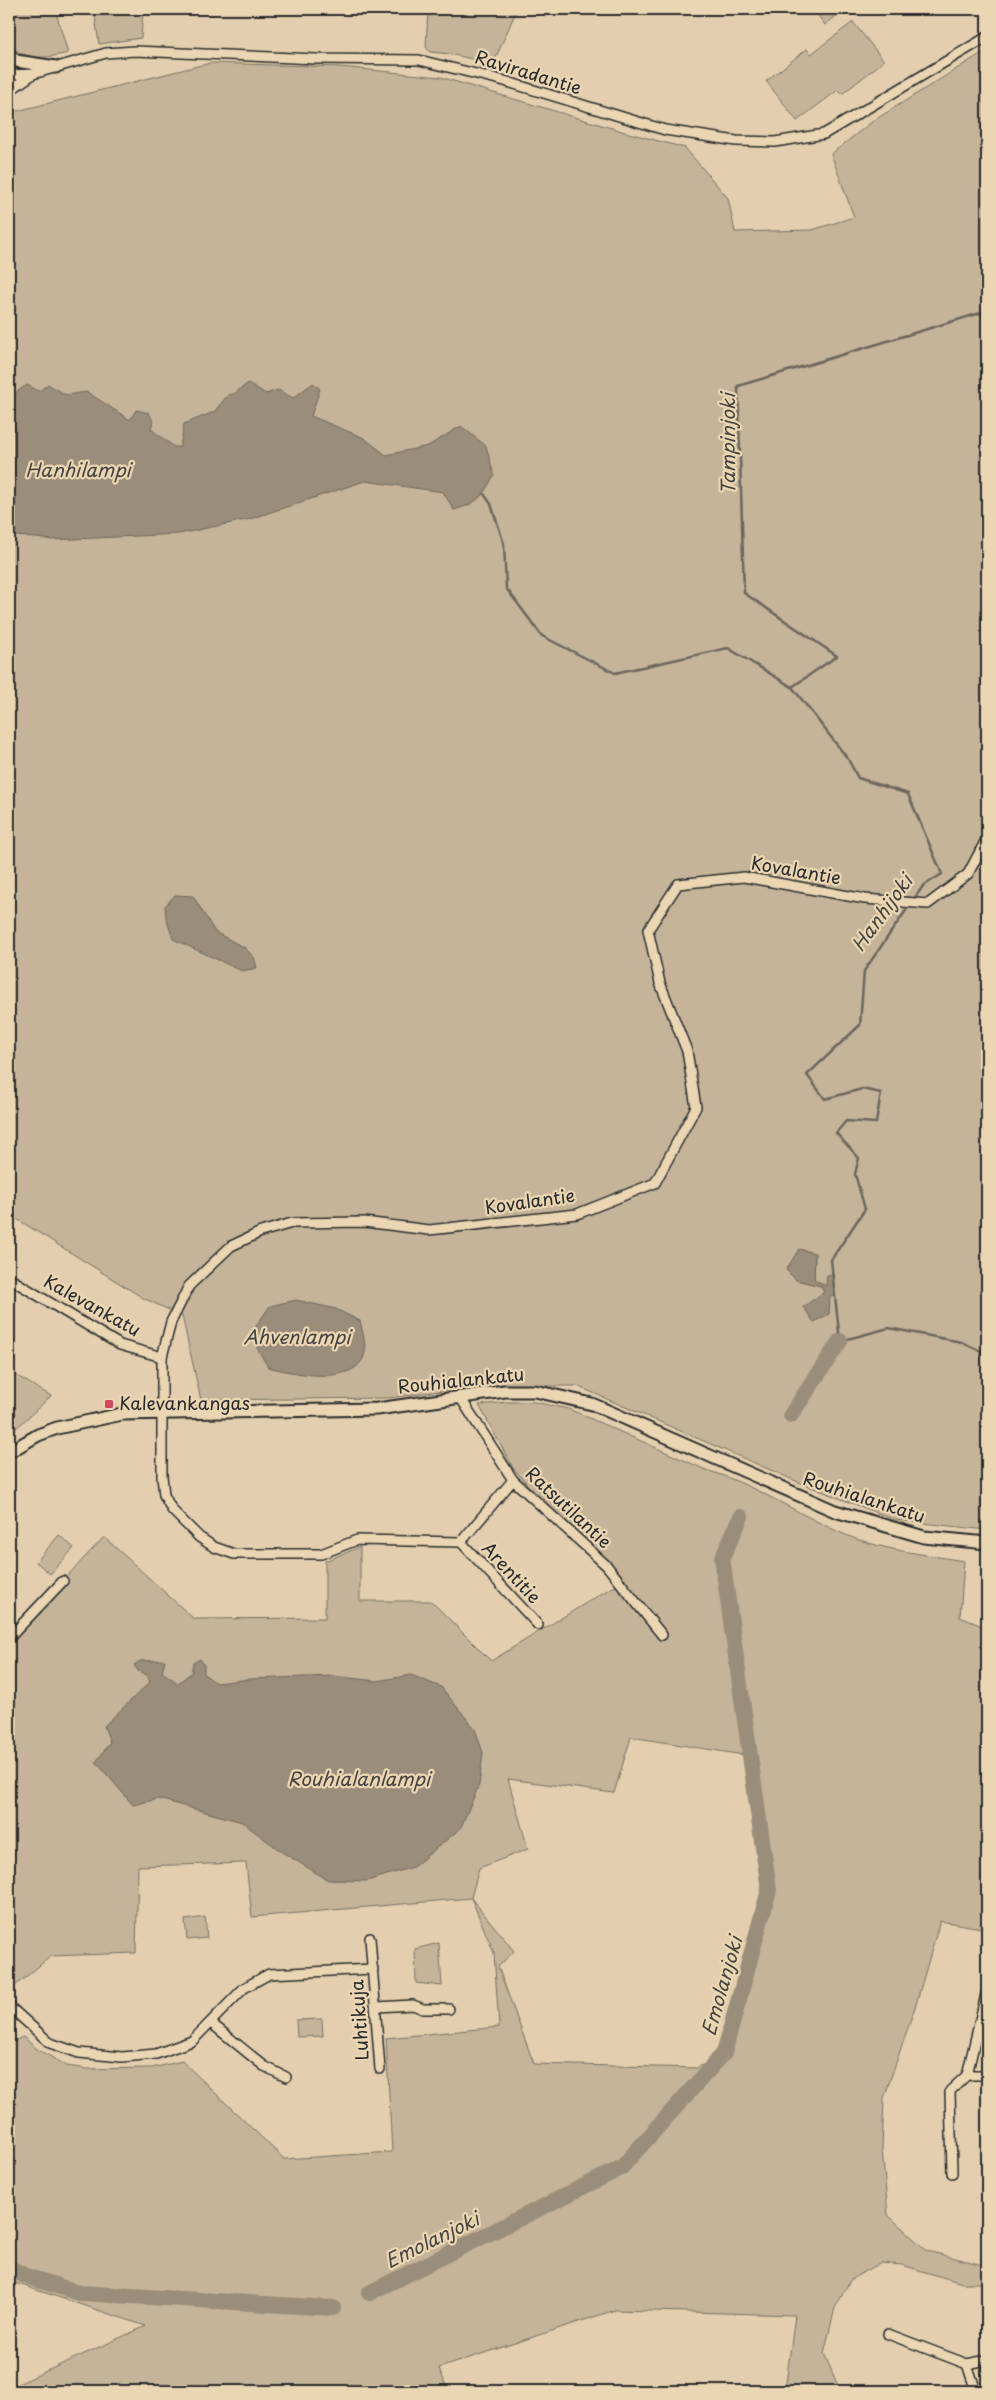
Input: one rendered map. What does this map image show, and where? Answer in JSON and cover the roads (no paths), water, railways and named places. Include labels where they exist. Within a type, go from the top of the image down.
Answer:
[{"type":"street","name":"Raviradantie","points":[[9,75],[33,74],[106,53],[135,52],[277,58],[419,60],[501,80],[665,130],[736,141],[775,142],[824,134],[987,37]]},
{"type":"street","points":[[9,55],[16,61],[56,67]]},
{"type":"street","name":"Raviradantie","points":[[9,92],[33,74]]},
{"type":"street","name":"Kovalantie","points":[[461,1542],[357,1540],[321,1554],[234,1554],[214,1547],[199,1537],[172,1510],[164,1495],[161,1412],[162,1357],[171,1322],[189,1286],[231,1246],[261,1232],[292,1223],[364,1222],[428,1230],[577,1214],[655,1183],[696,1107],[687,1051],[660,983],[648,930],[678,884],[744,877],[865,899],[928,904],[968,874],[987,838]]},
{"type":"street","name":"Kalevankatu","points":[[9,1278],[120,1345],[162,1357]]},
{"type":"street","name":"Rouhialankatu","points":[[9,1452],[38,1435],[57,1428],[122,1414],[377,1409],[505,1391],[536,1390],[575,1398],[835,1511],[924,1537],[987,1543]]},
{"type":"street","name":"Ratsutilantie","points":[[460,1397],[513,1480],[607,1566],[662,1635]]},
{"type":"street","points":[[461,1542],[513,1480]]},
{"type":"street","name":"Arentitie","points":[[461,1542],[538,1625]]},
{"type":"street","points":[[9,1638],[63,1581]]},
{"type":"street","name":"Luhtikuja","points":[[370,1938],[380,2069]]},
{"type":"street","points":[[9,2006],[50,2043],[79,2053],[122,2057],[156,2054],[192,2041],[244,1988],[269,1974],[373,1969]]},
{"type":"street","points":[[952,2173],[950,2091],[967,2075],[987,1990]]},
{"type":"street","points":[[376,2007],[413,2005],[423,2009],[449,2008]]},
{"type":"street","points":[[210,2023],[264,2066],[286,2077]]},
{"type":"street","points":[[967,2075],[987,2075]]},
{"type":"street","points":[[888,2334],[967,2364],[987,2360]]},
{"type":"street","points":[[967,2364],[976,2391]]},
{"type":"water","name":"Hanhilampi","points":[[248,383],[266,394],[278,390],[293,398],[313,383],[320,389],[311,416],[364,438],[386,455],[428,446],[461,426],[486,446],[494,475],[479,498],[469,505],[454,510],[443,492],[365,481],[250,519],[179,534],[53,540],[9,535],[9,394],[12,395],[27,385],[39,391],[48,384],[66,395],[87,392],[130,420],[136,410],[149,413],[153,421],[151,429],[174,447],[180,447],[184,424],[214,412],[228,395],[234,394]]},
{"type":"water","points":[[175,895],[193,896],[215,932],[245,948],[254,957],[257,968],[242,971],[173,939],[166,918],[165,906]]},
{"type":"water","points":[[799,1249],[815,1253],[814,1279],[826,1286],[827,1275],[832,1274],[834,1295],[830,1296],[829,1314],[814,1322],[803,1307],[824,1292],[821,1286],[796,1280],[786,1270]]},
{"type":"water","name":"Ahvenlampi","points":[[296,1300],[336,1309],[360,1321],[365,1353],[359,1364],[350,1371],[322,1375],[268,1367],[257,1348],[256,1326],[270,1306]]},
{"type":"water","name":"Rouhialanlampi","points":[[200,1659],[204,1665],[204,1674],[216,1683],[250,1679],[332,1676],[377,1681],[411,1675],[441,1687],[475,1729],[483,1753],[479,1785],[460,1829],[413,1867],[367,1881],[328,1880],[282,1852],[242,1822],[158,1799],[133,1805],[96,1762],[110,1742],[104,1726],[150,1682],[147,1675],[138,1671],[134,1665],[140,1661],[165,1660],[162,1672],[178,1683],[191,1673],[193,1663]]},
{"type":"waterway","name":"Tampinjoki","points":[[792,687],[837,656],[744,593],[738,386],[987,311]]},
{"type":"waterway","name":"Hanhijoki","points":[[484,494],[491,504],[504,544],[506,588],[542,636],[615,673],[728,648],[792,687],[848,759],[858,778],[908,794],[942,874],[923,886],[864,971],[860,1025],[807,1075],[825,1099],[862,1089],[881,1093],[876,1123],[846,1121],[836,1133],[859,1158],[855,1174],[865,1209],[831,1260],[840,1341],[889,1328],[961,1342],[987,1354]]},
{"type":"waterway","name":"Hanhijoki","points":[[791,1415],[840,1341]]},
{"type":"waterway","name":"Emolanjoki","points":[[369,2293],[621,2168],[724,2053],[769,1890],[722,1558],[741,1517]]},
{"type":"waterway","name":"Emolanjoki","points":[[9,2267],[25,2276],[80,2293],[333,2308]]},
{"type":"place","name":"Kalevankangas","points":[[109,1404]]}]
